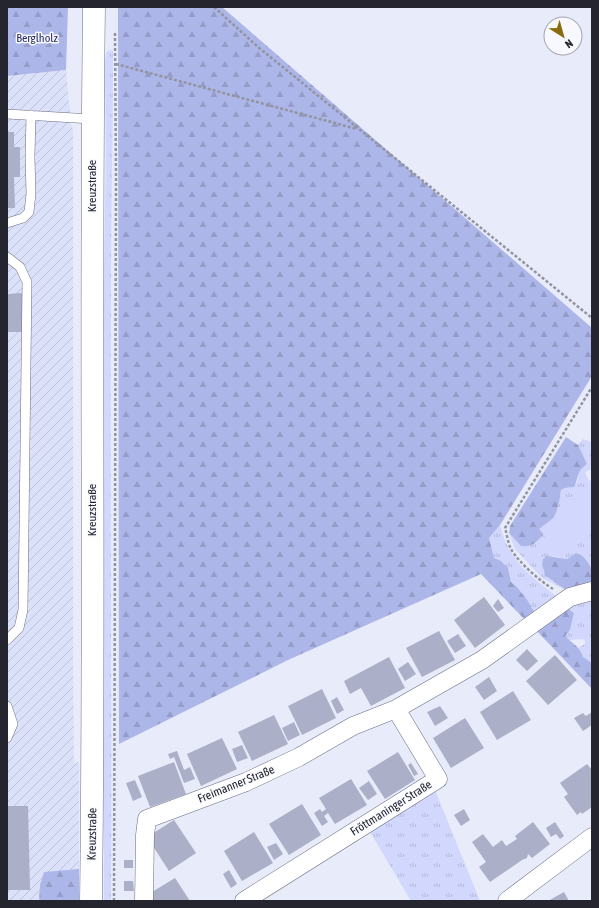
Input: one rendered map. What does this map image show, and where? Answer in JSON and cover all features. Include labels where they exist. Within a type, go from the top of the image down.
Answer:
[{"type":"main road","name":"Kreuzstraße","points":[[91,901],[93,751],[92,119],[94,7]]},
{"type":"street","points":[[396,710],[482,660],[570,597],[592,591]]},
{"type":"street","name":"Freimanner Straße","points":[[144,901],[145,834],[147,819],[246,782],[299,756],[353,726],[396,710]]},
{"type":"street","name":"Fröttmaninger Straße","points":[[244,901],[438,779],[396,710]]},
{"type":"street","points":[[507,901],[592,837]]},
{"type":"lane","points":[[7,114],[92,119]]},
{"type":"lane","points":[[7,223],[23,218],[29,212],[31,194],[31,115]]},
{"type":"lane","points":[[7,257],[20,267],[27,282],[24,610],[19,628],[7,640]]},
{"type":"lane","points":[[7,706],[14,724],[7,738]]},
{"type":"path","points":[[214,7],[258,47],[592,318]]},
{"type":"path","points":[[114,28],[116,64],[114,901]]},
{"type":"path","points":[[116,64],[360,130]]},
{"type":"path","points":[[570,597],[552,589],[540,580],[516,556],[508,539],[505,528],[592,387]]},
{"type":"shaded area","points":[[66,70],[71,124],[73,130],[73,653],[74,763],[79,762],[79,901],[7,901],[7,76]]},
{"type":"green space","name":"Berglholz","points":[[7,7],[68,7],[66,70],[7,76]]},
{"type":"green space","points":[[118,7],[222,7],[592,328],[592,376],[500,525],[489,538],[494,558],[501,561],[508,568],[511,582],[517,587],[536,613],[526,621],[481,574],[288,660],[119,744]]},
{"type":"green space","points":[[109,50],[113,51],[111,264],[111,901],[104,901],[102,356],[106,153],[105,61],[106,53]]},
{"type":"green space","points":[[566,437],[578,445],[587,464],[579,472],[574,487],[561,490],[556,513],[551,523],[537,541],[529,546],[521,546],[509,533],[510,526]]},
{"type":"green space","points":[[583,439],[592,442],[592,469],[585,472],[589,481],[592,479],[592,571],[579,553],[576,553],[567,559],[553,556],[546,576],[566,590],[542,578],[515,549],[509,533],[521,546],[535,543],[546,530],[556,513],[561,490],[570,488],[577,482],[580,472],[587,464],[578,445]]},
{"type":"green space","points":[[592,488],[592,531],[560,555],[539,529]]},
{"type":"green space","points":[[500,525],[509,549],[522,567],[557,597],[536,613],[517,587],[511,582],[508,568],[494,558],[489,538]]},
{"type":"green space","points":[[576,553],[583,557],[591,567],[592,583],[566,590],[546,576],[542,565],[543,559],[547,556],[567,559]]},
{"type":"green space","points":[[592,595],[592,663],[583,657],[578,648],[585,644],[583,639],[569,640],[565,636],[570,630],[574,613],[565,606]]},
{"type":"green space","points":[[565,606],[574,613],[570,630],[565,636],[578,648],[583,657],[592,663],[592,689],[535,629]]},
{"type":"green space","points":[[435,790],[480,901],[411,901],[370,832]]},
{"type":"green space","points":[[79,869],[79,901],[39,901],[40,885],[44,872]]},
{"type":"building","points":[[7,132],[14,132],[14,147],[20,147],[20,177],[14,177],[15,208],[7,208]]},
{"type":"building","points":[[22,293],[22,332],[7,332],[7,294]]},
{"type":"building","points":[[484,597],[505,625],[475,648],[454,620]]},
{"type":"building","points":[[498,599],[504,608],[498,612],[493,606]]},
{"type":"building","points":[[439,631],[455,660],[422,677],[406,648]]},
{"type":"building","points":[[458,634],[466,646],[455,653],[447,641]]},
{"type":"building","points":[[527,649],[538,661],[527,671],[516,660]]},
{"type":"building","points":[[555,655],[577,680],[548,705],[526,681]]},
{"type":"building","points":[[389,657],[405,688],[371,706],[361,688],[350,694],[344,681]]},
{"type":"building","points":[[408,662],[416,674],[405,681],[398,669]]},
{"type":"building","points":[[489,677],[497,691],[484,700],[475,687]]},
{"type":"building","points":[[322,689],[336,718],[302,735],[288,706]]},
{"type":"building","points":[[513,691],[531,720],[497,740],[480,712]]},
{"type":"building","points":[[337,697],[344,710],[337,714],[331,701]]},
{"type":"building","points":[[440,706],[448,718],[435,726],[427,712]]},
{"type":"building","points":[[592,712],[592,725],[583,731],[574,718],[583,713],[586,716]]},
{"type":"building","points":[[274,715],[288,744],[252,761],[238,732]]},
{"type":"building","points":[[465,718],[484,748],[451,768],[433,738]]},
{"type":"building","points":[[294,722],[300,735],[288,741],[282,728]]},
{"type":"building","points":[[222,738],[237,769],[201,786],[187,754]]},
{"type":"building","points":[[242,745],[248,758],[237,762],[232,749]]},
{"type":"building","points":[[177,751],[184,770],[190,767],[195,779],[184,783],[174,757],[170,759],[168,754]]},
{"type":"building","points":[[398,752],[415,780],[385,799],[367,771]]},
{"type":"building","points":[[174,762],[186,794],[150,807],[138,776]]},
{"type":"building","points":[[411,763],[418,774],[414,776],[408,765]]},
{"type":"building","points":[[587,764],[592,770],[592,807],[582,814],[581,812],[577,815],[564,797],[568,794],[560,783]]},
{"type":"building","points":[[351,779],[367,805],[335,824],[328,813],[324,816],[328,822],[322,826],[314,813],[320,809],[322,812],[326,809],[319,798]]},
{"type":"building","points":[[135,780],[142,797],[133,801],[126,783]]},
{"type":"building","points":[[369,781],[377,794],[368,800],[359,788]]},
{"type":"building","points":[[302,804],[321,835],[289,855],[269,824]]},
{"type":"building","points":[[7,806],[28,806],[30,890],[7,890]]},
{"type":"building","points":[[464,809],[470,820],[461,826],[454,815]]},
{"type":"building","points":[[174,820],[196,853],[169,871],[147,837]]},
{"type":"building","points":[[533,822],[550,844],[532,858],[528,854],[527,858],[490,882],[479,867],[486,862],[472,842],[483,834],[493,847],[502,840],[506,846],[517,839],[515,836]]},
{"type":"building","points":[[555,822],[564,836],[560,839],[556,834],[551,837],[546,828]]},
{"type":"building","points":[[254,832],[273,863],[242,881],[224,851]]},
{"type":"building","points":[[276,843],[283,854],[274,860],[267,847]]},
{"type":"building","points":[[124,860],[133,860],[133,868],[124,868]]},
{"type":"building","points":[[229,870],[237,884],[231,888],[223,874]]},
{"type":"building","points":[[175,878],[190,901],[150,901],[147,895]]},
{"type":"building","points":[[124,881],[133,881],[134,891],[124,891]]},
{"type":"building","points":[[564,892],[569,901],[548,901]]}]
